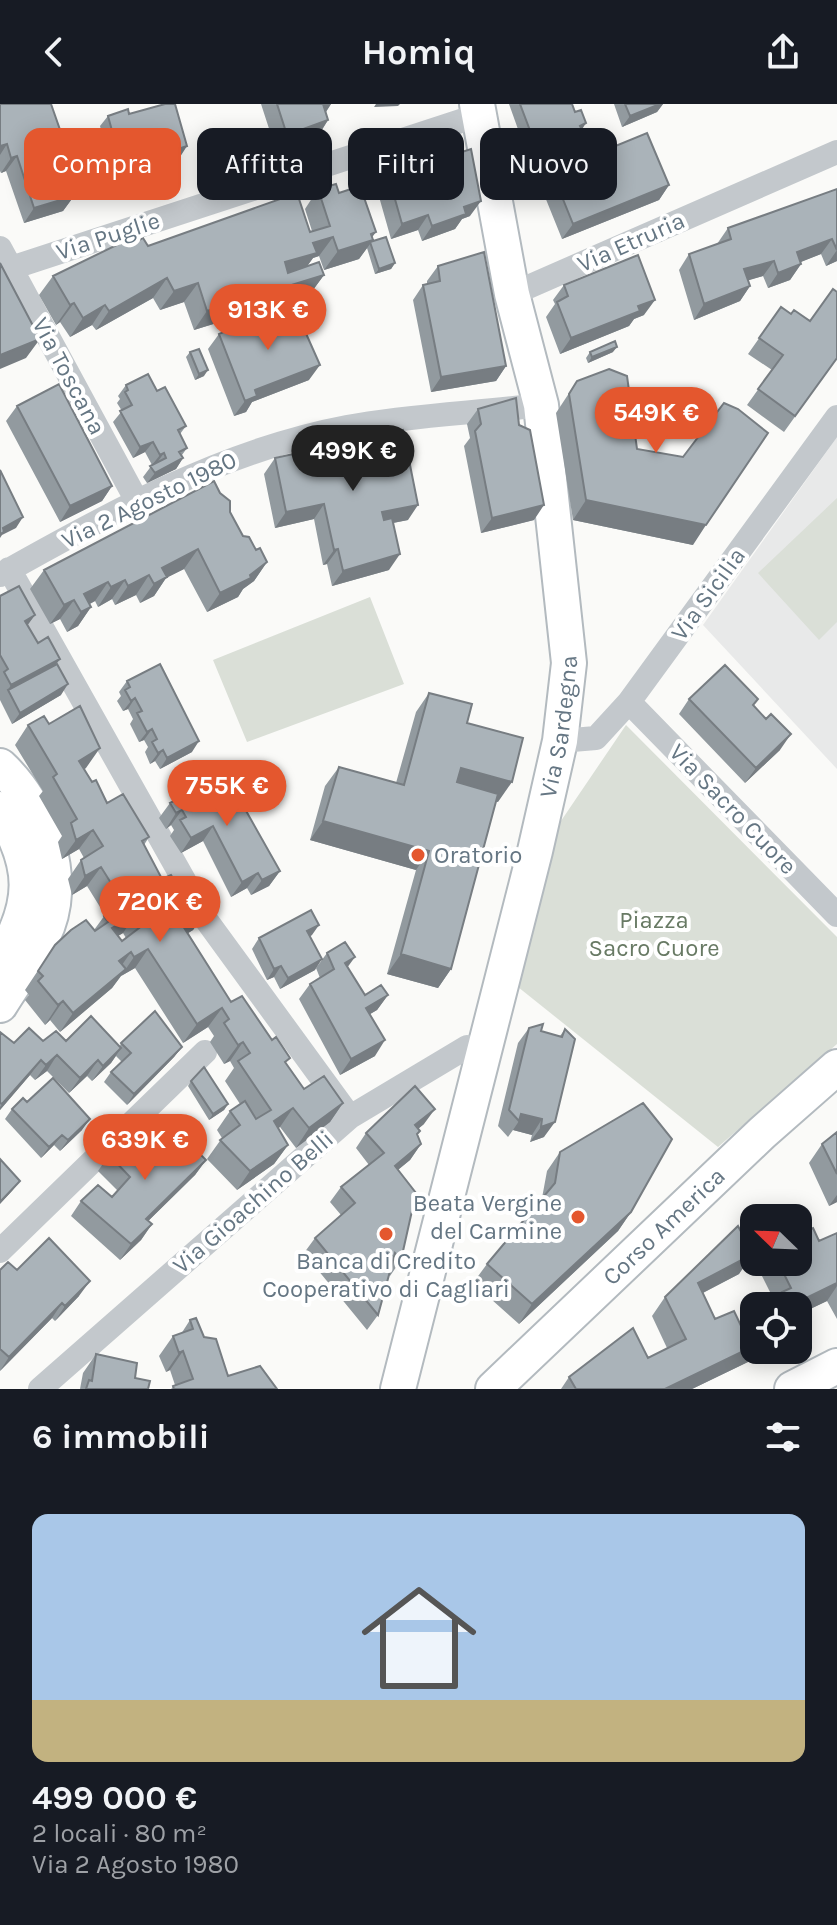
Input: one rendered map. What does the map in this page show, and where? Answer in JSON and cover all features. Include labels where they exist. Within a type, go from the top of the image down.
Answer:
[{"type":"street","name":"Via Puglie","points":[[5,258],[478,110]]},
{"type":"street","name":"Via Sardegna","points":[[398,1389],[486,1053],[560,741],[569,663],[541,405],[512,294],[478,110]]},
{"type":"street","name":"Via Etruria","points":[[512,294],[837,152]]},
{"type":"street","name":"Via Toscana","points":[[5,258],[138,503]]},
{"type":"street","name":"Via 2 Agosto 1980","points":[[5,572],[138,503],[246,453],[347,427],[541,405]]},
{"type":"street","name":"Via Sicilia","points":[[560,741],[596,738],[629,702],[837,417]]},
{"type":"street","points":[[5,572],[207,921],[350,1117]]},
{"type":"street","name":"Via Sacro Cuore","points":[[629,702],[837,915]]},
{"type":"street","points":[[0,766],[15,780],[38,818],[52,857],[54,899],[44,934],[0,1005]]},
{"type":"street","points":[[0,809],[27,862],[27,894],[14,939],[0,961]]},
{"type":"street","name":"Via Gioachino Belli","points":[[40,1389],[350,1117],[467,1047],[486,1053]]},
{"type":"street","points":[[0,1251],[205,1052]]},
{"type":"street","name":"Corso America","points":[[493,1389],[762,1133],[837,1067]]},
{"type":"street","name":"Corso America","points":[[514,1389],[563,1349],[837,1099]]},
{"type":"street","name":"Via Sardegna","points":[[410,1341],[412,1389]]},
{"type":"street","points":[[792,1389],[837,1366]]},
{"type":"shaded area","points":[[837,437],[837,769],[703,625]]},
{"type":"green space","points":[[837,498],[837,622],[819,640],[758,573]]},
{"type":"green space","points":[[370,597],[404,684],[247,742],[213,660]]},
{"type":"green space","name":"Piazza Sacro Cuore","points":[[626,725],[837,937],[837,1044],[718,1147],[513,983],[544,846]]},
{"type":"building","points":[[0,104],[51,104],[59,128],[24,128],[24,177],[17,156],[11,158],[7,144],[0,146]]},
{"type":"building","points":[[175,104],[187,146],[181,148],[181,128],[111,128],[108,116],[128,109],[129,114]]},
{"type":"building","points":[[277,104],[323,104],[328,120],[306,128],[285,128]]},
{"type":"building","points":[[520,104],[572,104],[575,112],[581,110],[586,123],[581,128],[529,128]]},
{"type":"building","points":[[625,104],[660,104],[630,116]]},
{"type":"building","points":[[647,133],[669,185],[573,224],[563,200],[617,200],[617,145]]},
{"type":"building","points":[[471,149],[481,201],[464,207],[466,214],[432,226],[428,215],[402,224],[395,200],[464,200],[464,151]]},
{"type":"building","points":[[336,184],[339,193],[348,190],[348,200],[365,200],[376,232],[371,234],[373,240],[338,251],[333,237],[313,243],[317,253],[285,262],[288,273],[319,262],[324,275],[207,311],[198,283],[174,291],[167,278],[109,311],[105,305],[83,318],[74,303],[70,305],[53,276],[131,238],[134,243],[143,238],[148,246],[277,200],[299,200],[310,232],[330,226],[322,200],[332,200],[332,185]]},
{"type":"building","points":[[837,189],[837,250],[832,239],[797,252],[801,264],[778,273],[774,261],[744,269],[750,286],[704,304],[689,254],[731,239],[728,228]]},
{"type":"building","points":[[31,200],[61,200],[34,208]]},
{"type":"building","points":[[386,237],[395,263],[379,269],[370,242]]},
{"type":"building","points":[[484,252],[506,366],[441,377],[423,285],[440,281],[438,266]]},
{"type":"building","points":[[638,255],[655,300],[638,306],[640,311],[571,338],[557,302],[568,296],[564,285]]},
{"type":"building","points":[[0,263],[40,339],[0,355]]},
{"type":"building","points":[[833,289],[837,292],[837,358],[795,416],[758,389],[783,355],[759,338],[781,307],[791,314],[794,310],[810,321]]},
{"type":"building","points":[[296,311],[320,365],[255,390],[257,396],[245,401],[219,334],[256,318],[259,326]]},
{"type":"building","points":[[615,341],[617,347],[592,357],[590,352]]},
{"type":"building","points":[[199,349],[208,370],[199,374],[190,352]]},
{"type":"building","points":[[609,369],[627,376],[637,449],[683,457],[724,403],[738,409],[768,433],[706,525],[586,500],[569,394],[577,381]]},
{"type":"building","points":[[148,374],[157,391],[165,387],[186,426],[178,430],[187,448],[179,452],[183,458],[155,473],[150,466],[166,458],[164,453],[160,455],[153,442],[140,447],[120,411],[132,405],[125,392],[128,390],[126,385]]},
{"type":"building","points":[[59,384],[112,486],[70,506],[17,406]]},
{"type":"building","points":[[516,398],[519,425],[530,430],[544,505],[492,518],[475,431],[481,424],[478,409]]},
{"type":"building","points":[[403,430],[418,505],[382,512],[384,520],[392,518],[400,554],[343,571],[338,549],[334,550],[324,504],[286,512],[275,458]]},
{"type":"building","points":[[0,470],[23,517],[3,528],[4,532],[0,534]]},
{"type":"building","points":[[214,481],[220,493],[230,501],[230,512],[243,536],[249,537],[256,550],[260,548],[267,562],[250,575],[251,578],[220,593],[198,549],[162,568],[167,577],[154,584],[149,575],[128,586],[125,580],[111,587],[108,582],[84,594],[91,607],[81,612],[74,600],[64,605],[44,570]]},
{"type":"building","points":[[19,586],[35,615],[25,621],[38,643],[48,637],[60,659],[11,685],[4,672],[8,669],[0,655],[0,596]]},
{"type":"building","points":[[57,664],[68,684],[20,713],[8,690]]},
{"type":"building","points":[[160,664],[199,741],[167,758],[163,750],[158,753],[152,742],[157,739],[152,729],[147,732],[137,713],[142,711],[135,698],[131,701],[125,690],[130,687],[127,681]]},
{"type":"building","points":[[725,665],[758,699],[753,705],[766,719],[771,714],[791,734],[756,768],[689,699]]},
{"type":"building","name":"Oratorio","points":[[429,693],[472,704],[467,723],[523,738],[512,782],[461,768],[457,782],[498,794],[451,969],[401,954],[429,851],[323,821],[339,767],[404,785]]},
{"type":"building","points":[[80,706],[100,748],[79,761],[92,782],[96,780],[107,803],[123,794],[149,837],[142,841],[162,879],[171,875],[183,895],[193,889],[207,910],[183,926],[231,1002],[242,996],[272,1040],[276,1037],[290,1058],[285,1062],[304,1089],[324,1076],[343,1103],[309,1128],[293,1108],[274,1121],[288,1145],[250,1171],[220,1140],[240,1125],[230,1111],[245,1101],[256,1119],[271,1110],[238,1061],[250,1053],[243,1042],[238,1045],[224,1023],[229,1019],[222,1008],[197,1024],[148,949],[134,957],[131,952],[119,961],[126,969],[73,1013],[63,1001],[58,1005],[38,981],[43,976],[38,971],[55,945],[71,930],[86,920],[95,931],[108,922],[104,916],[124,904],[101,867],[85,876],[81,860],[103,846],[93,830],[76,840],[71,823],[77,819],[53,777],[57,774],[28,725],[44,716],[49,724]],"holes":[[[136,914],[143,925],[122,941],[112,928]]]},
{"type":"building","points":[[222,776],[241,810],[245,809],[280,871],[262,880],[258,873],[242,882],[213,826],[191,838],[180,820],[186,817],[182,810],[176,813],[170,803]]},
{"type":"building","points":[[311,910],[319,925],[307,931],[322,959],[288,978],[281,966],[274,969],[259,938]]},
{"type":"building","points":[[345,942],[355,957],[345,963],[365,995],[381,985],[388,995],[366,1008],[385,1040],[351,1059],[310,984],[334,969],[327,953]]},
{"type":"building","points":[[155,1011],[182,1047],[134,1094],[111,1072],[131,1053],[121,1043]]},
{"type":"building","points":[[91,1016],[121,1048],[103,1066],[98,1060],[80,1078],[57,1055],[46,1065],[41,1060],[0,1103],[0,1032],[14,1043],[29,1028],[43,1041],[56,1031],[66,1041]]},
{"type":"building","points":[[543,1024],[541,1031],[562,1037],[565,1029],[575,1039],[555,1122],[541,1127],[542,1119],[521,1114],[519,1121],[509,1110],[529,1028]]},
{"type":"building","points":[[204,1067],[228,1104],[213,1114],[191,1081]]},
{"type":"building","points":[[53,1078],[90,1119],[68,1140],[62,1135],[49,1147],[12,1109],[23,1098],[27,1102]]},
{"type":"building","points":[[415,1086],[435,1109],[415,1125],[420,1131],[417,1134],[421,1144],[395,1166],[416,1193],[401,1260],[395,1253],[378,1315],[315,1238],[355,1203],[341,1187],[384,1153],[366,1133]]},
{"type":"building","name":"Beata Vergine del Carmine","points":[[643,1103],[672,1139],[631,1212],[532,1304],[487,1264],[555,1183],[560,1152]]},
{"type":"building","points":[[170,1123],[189,1142],[182,1148],[187,1154],[194,1148],[206,1160],[146,1219],[152,1224],[131,1244],[81,1201],[98,1185],[112,1197],[130,1177],[109,1155],[124,1141],[136,1153]]},
{"type":"building","points":[[837,1132],[837,1174],[822,1144]]},
{"type":"building","points":[[0,1159],[20,1181],[0,1202]]},
{"type":"building","points":[[738,1226],[740,1261],[698,1283],[715,1319],[734,1311],[740,1324],[740,1353],[665,1389],[576,1389],[569,1377],[633,1328],[648,1358],[686,1339],[665,1297]]},
{"type":"building","points":[[812,1228],[819,1241],[837,1233],[837,1283],[812,1295],[812,1292],[782,1292],[791,1288],[785,1276],[812,1276]]},
{"type":"building","points":[[49,1238],[90,1281],[65,1306],[62,1303],[9,1357],[0,1349],[0,1270],[8,1262],[17,1270]]},
{"type":"building","points":[[196,1318],[204,1337],[216,1339],[228,1376],[260,1366],[277,1389],[174,1389],[173,1386],[193,1379],[183,1351],[179,1353],[173,1336],[193,1329],[190,1320]]},
{"type":"building","points":[[96,1354],[137,1363],[135,1378],[150,1381],[148,1389],[86,1389],[89,1380],[92,1381]]},
{"type":"place","name":"Oratorio","points":[[418,855]]},
{"type":"place","name":"Beata Vergine del Carmine","points":[[578,1217]]},
{"type":"place","name":"Banca di Credito Cooperativo di Cagliari","points":[[386,1234]]}]
